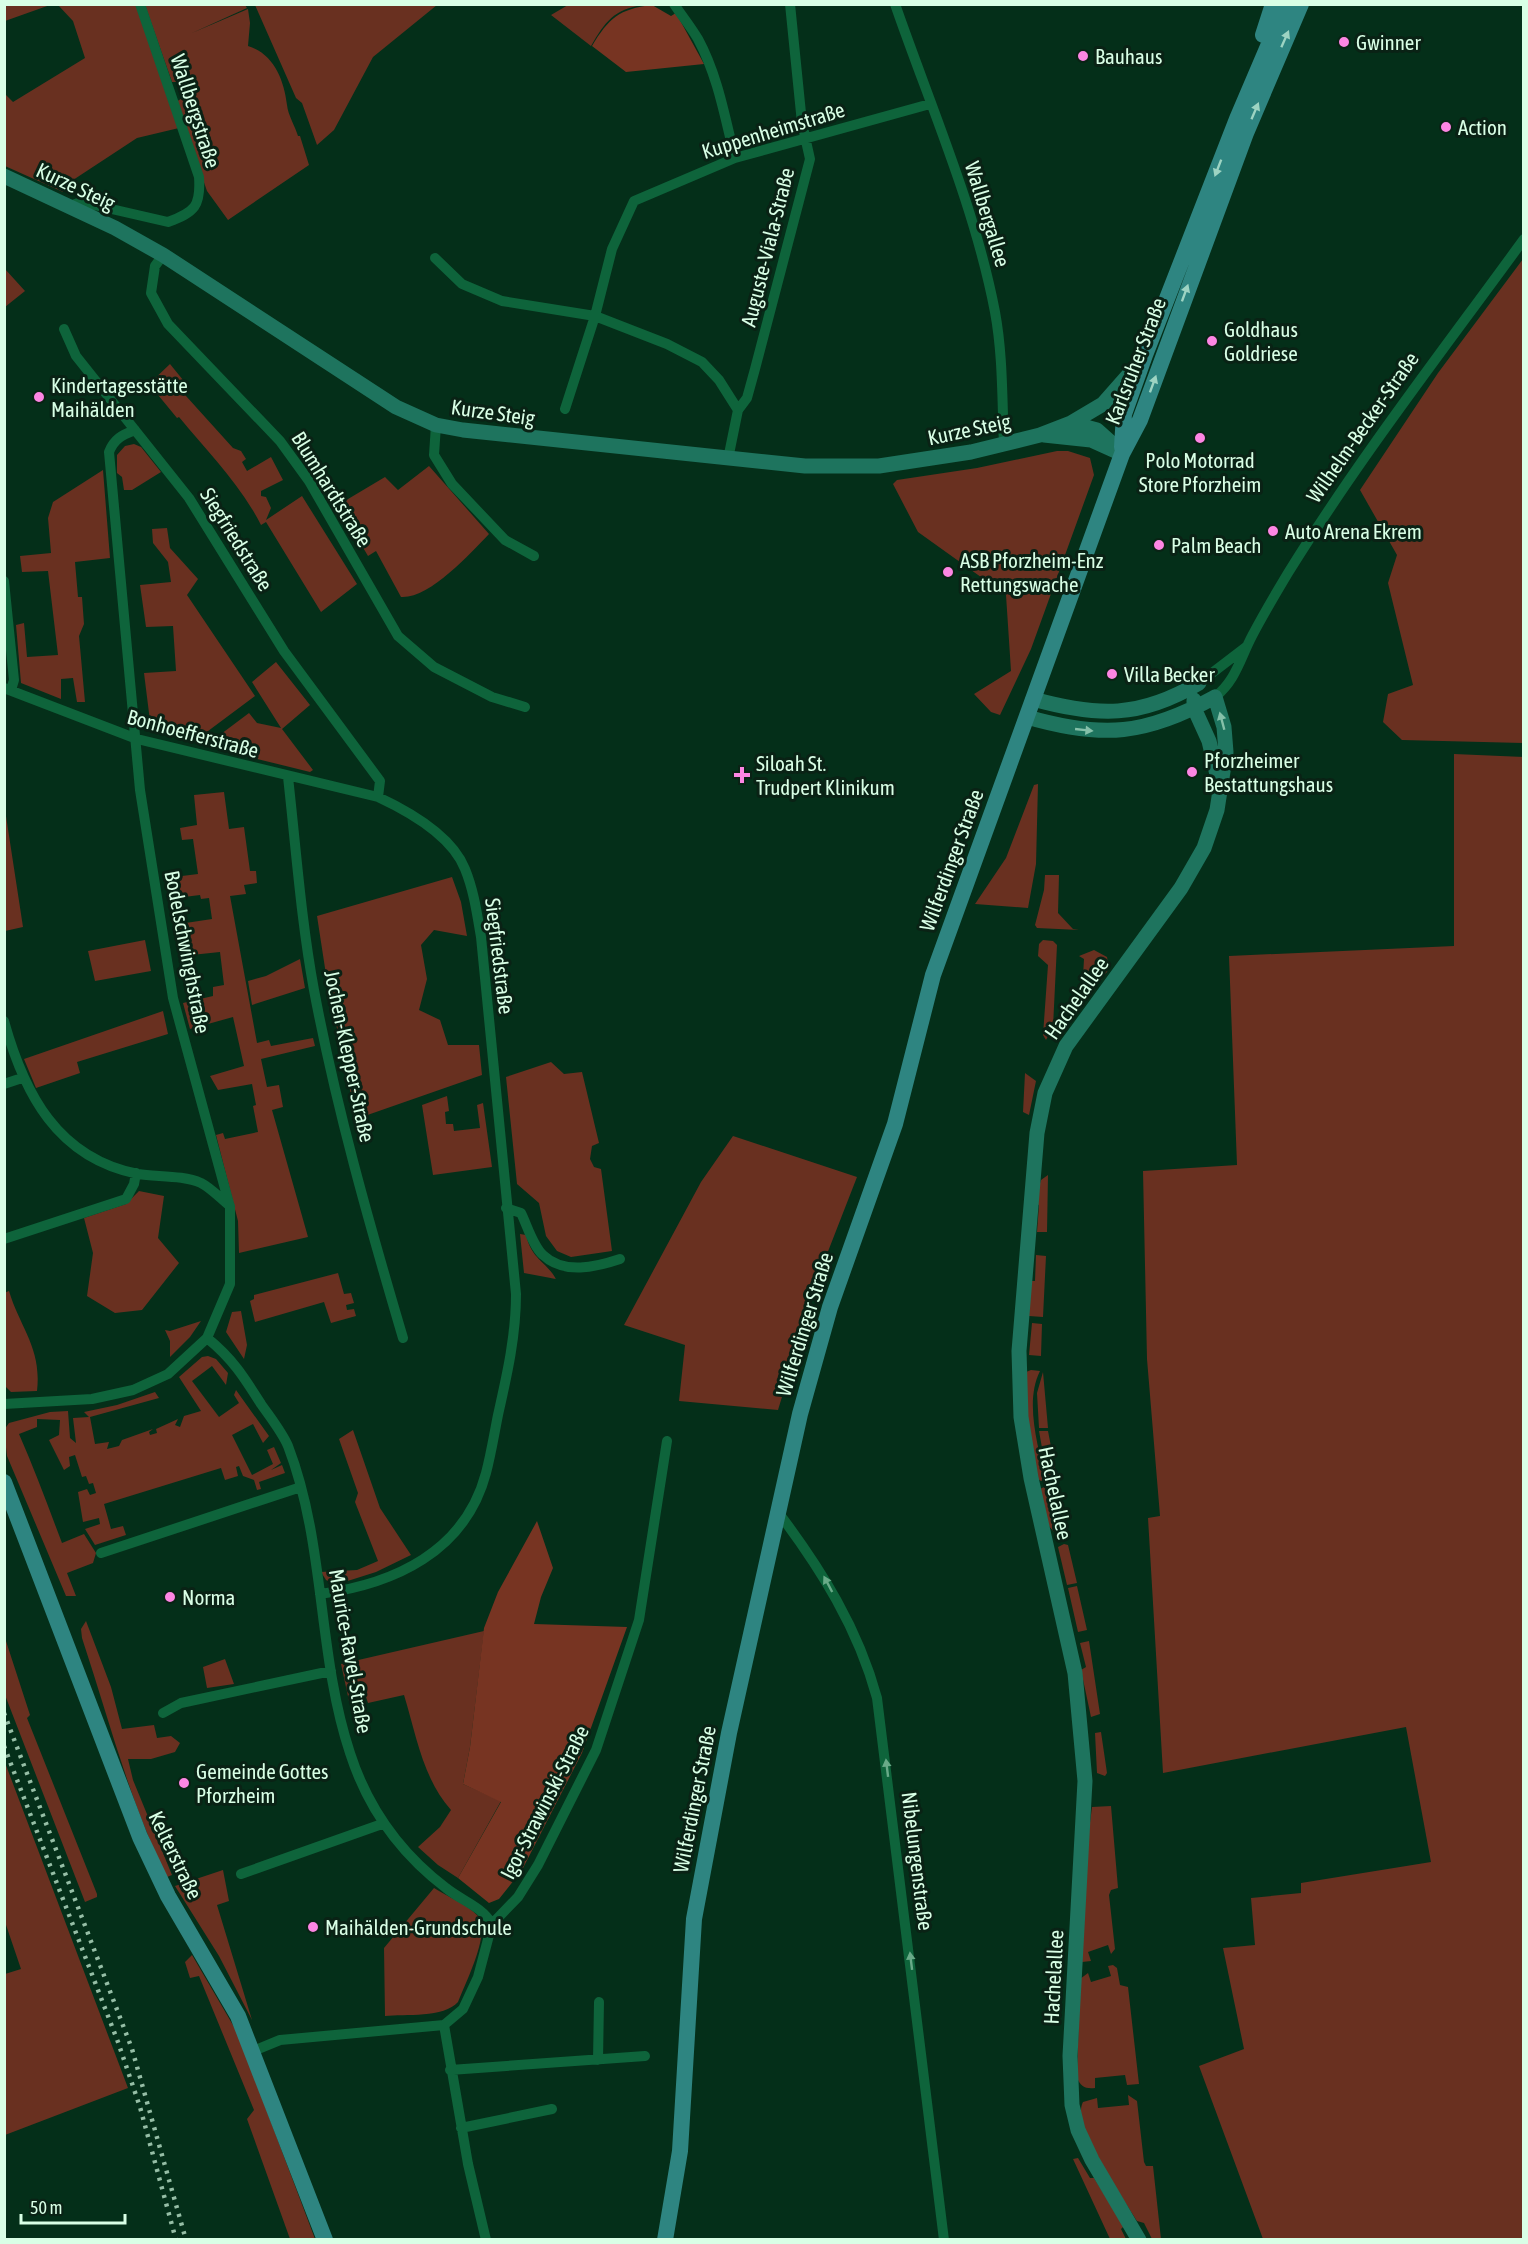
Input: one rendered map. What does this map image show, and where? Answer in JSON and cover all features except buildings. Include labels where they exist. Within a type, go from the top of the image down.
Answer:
[{"type":"main road","points":[[1244,102],[1273,4]]},
{"type":"main road","name":"Karlsruher Straße","points":[[1122,454],[1124,414],[1145,355],[1244,102],[1286,4]]},
{"type":"main road","name":"Karlsruher Straße","points":[[1122,454],[1140,420],[1246,133],[1301,4]]},
{"type":"main road","name":"Wilferdinger Straße","points":[[665,2240],[680,2151],[694,1919],[727,1743],[777,1512],[830,1307],[895,1124],[933,975],[1122,454]]},
{"type":"main road","name":"Kelterstraße","points":[[4,1482],[140,1837],[168,1896],[224,1988],[253,2051],[325,2240]]},
{"type":"street","name":"Wallbergstraße","points":[[70,206],[81,202],[168,222],[194,207],[200,198],[199,177],[140,4]]},
{"type":"street","points":[[674,4],[697,39],[709,63],[722,103],[735,158]]},
{"type":"street","name":"Auguste-Viala-Straße","points":[[728,459],[738,410],[747,398],[756,369],[810,159],[790,4]]},
{"type":"street","name":"Wallbergallee","points":[[895,4],[960,186],[994,304],[1001,361],[1004,444]]},
{"type":"street","name":"Kuppenheimstraße","points":[[565,409],[595,316],[612,249],[634,201],[735,158],[930,104]]},
{"type":"street","name":"Kurze Steig","points":[[4,176],[70,206],[163,255],[379,397],[436,425],[489,434],[805,466],[860,467],[932,459],[1040,435],[1071,423],[1103,404],[1128,378],[1145,355]]},
{"type":"street","name":"Wilhelm-Becker-Straße","points":[[1027,717],[1079,730],[1120,731],[1158,724],[1215,697],[1233,678],[1246,647],[1288,573],[1387,424],[1524,238]]},
{"type":"street","name":"Blumhardtstraße","points":[[163,255],[155,266],[152,293],[168,324],[280,441],[309,481],[398,636],[434,667],[492,697],[525,707]]},
{"type":"street","points":[[435,258],[462,284],[502,301],[595,316],[667,344],[702,362],[718,380],[738,410]]},
{"type":"street","name":"Siegfriedstraße","points":[[64,329],[76,356],[189,498],[284,651],[380,781],[378,797],[413,814],[439,835],[464,866],[472,891],[481,937],[516,1294],[516,1322],[486,1475],[478,1495],[458,1528],[432,1554],[378,1583],[320,1594]]},
{"type":"street","points":[[1071,423],[1097,430],[1122,454]]},
{"type":"street","points":[[436,425],[434,455],[452,484],[505,540],[534,556]]},
{"type":"street","name":"Bodelschwinghstraße","points":[[4,1404],[92,1399],[133,1390],[168,1374],[207,1338],[230,1284],[230,1207],[172,998],[140,790],[109,452],[112,444],[120,436],[135,430]]},
{"type":"street","name":"Kurze Steig","points":[[1040,435],[1091,440],[1122,454]]},
{"type":"street","points":[[4,581],[14,680],[8,689]]},
{"type":"street","name":"Wilhelm-Becker-Straße","points":[[1033,699],[1091,712],[1111,713],[1163,702],[1199,683],[1246,647]]},
{"type":"street","points":[[1194,708],[1194,695],[1199,683],[1215,697]]},
{"type":"street","name":"Bonhoefferstraße","points":[[8,689],[137,740],[378,797]]},
{"type":"street","name":"Hachelallee","points":[[1139,2240],[1083,2142],[1072,2105],[1070,2056],[1085,1781],[1083,1746],[1075,1673],[1023,1437],[1019,1394],[1020,1340],[1033,1166],[1040,1114],[1048,1085],[1066,1046],[1195,866],[1211,829],[1226,743],[1215,697]]},
{"type":"street","name":"Hachelallee","points":[[1194,708],[1209,741],[1220,787]]},
{"type":"street","name":"Jochen-Klepper-Straße","points":[[288,777],[303,919],[314,988],[343,1127],[403,1338]]},
{"type":"street","points":[[4,1021],[22,1078],[42,1111],[67,1140],[101,1162],[136,1173],[201,1183],[230,1207]]},
{"type":"street","points":[[4,1084],[22,1078]]},
{"type":"street","points":[[4,1239],[126,1199],[134,1185],[136,1173]]},
{"type":"street","points":[[507,1208],[521,1213],[541,1254],[554,1263],[569,1268],[596,1266],[620,1259]]},
{"type":"street","name":"Maurice-Ravel-Straße","points":[[207,1338],[230,1357],[287,1444],[309,1514],[331,1671],[350,1754],[382,1824],[415,1860],[447,1889],[485,1913],[492,1924]]},
{"type":"street","name":"Igor-Strawinski-Straße","points":[[492,1924],[518,1897],[538,1865],[596,1750],[639,1620],[667,1441]]},
{"type":"street","points":[[101,1553],[301,1487]]},
{"type":"street","name":"Nibelungenstraße","points":[[777,1512],[816,1562],[861,1647],[870,1670],[882,1726],[944,2240]]},
{"type":"street","points":[[163,1713],[181,1703],[331,1671]]},
{"type":"street","points":[[241,1874],[382,1824]]},
{"type":"street","points":[[253,2051],[280,2040],[444,2025],[463,2009],[478,1977],[492,1924]]},
{"type":"street","points":[[598,2060],[599,2002]]},
{"type":"street","points":[[444,2025],[461,2128],[486,2240]]},
{"type":"street","points":[[450,2070],[645,2056]]},
{"type":"street","points":[[461,2128],[552,2109]]},
{"type":"shaded area","points":[[5,4],[50,4],[50,5],[5,21]]},
{"type":"shaded area","points":[[58,5],[138,5],[179,128],[137,138],[70,182],[63,192],[5,166],[5,94],[13,102],[85,58],[73,21]]},
{"type":"shaded area","points":[[145,5],[245,5],[247,8],[192,33],[248,9],[250,23],[248,46],[265,55],[280,77],[289,113],[298,136],[300,136],[309,165],[228,220],[207,191],[176,102],[187,95],[176,82],[172,82]]},
{"type":"shaded area","points":[[255,5],[437,5],[373,57],[334,130],[317,145],[302,103],[296,98]]},
{"type":"shaded area","points":[[568,5],[643,5],[617,13],[601,30],[591,46],[551,15]]},
{"type":"shaded area","points":[[652,5],[671,16],[676,13],[704,64],[626,72],[592,46],[604,28],[616,16],[631,9]]},
{"type":"shaded area","points":[[1523,259],[1523,743],[1402,740],[1383,722],[1388,694],[1413,685],[1388,583],[1397,555],[1360,490],[1438,373]]},
{"type":"shaded area","points":[[5,269],[25,291],[5,307]]},
{"type":"shaded area","points":[[170,364],[183,380],[177,386],[233,448],[241,451],[246,459],[242,462],[247,471],[271,457],[283,480],[261,491],[261,496],[266,497],[271,508],[266,520],[302,496],[357,584],[321,612],[266,522],[261,525],[253,510],[223,469],[149,384]]},
{"type":"shaded area","points":[[134,444],[141,447],[161,472],[132,490],[124,490],[122,477],[117,473],[117,455],[125,446]]},
{"type":"shaded area","points":[[1057,451],[1068,451],[1090,458],[1094,475],[1031,649],[1000,715],[991,712],[974,694],[1011,671],[1006,595],[918,532],[893,484],[897,480],[977,468]]},
{"type":"shaded area","points":[[429,466],[489,534],[436,583],[412,596],[401,597],[376,551],[368,556],[338,505],[385,477],[398,490]]},
{"type":"shaded area","points":[[103,470],[110,558],[75,562],[78,597],[82,597],[84,624],[79,636],[85,702],[77,702],[73,678],[61,679],[61,699],[21,683],[16,625],[24,623],[27,657],[58,655],[48,571],[22,572],[20,556],[51,553],[48,518],[53,502]]},
{"type":"shaded area","points":[[167,528],[170,548],[198,579],[187,595],[255,696],[196,740],[151,729],[144,673],[176,671],[173,626],[146,627],[140,585],[171,582],[168,562],[153,543],[152,529]]},
{"type":"shaded area","points":[[276,662],[310,705],[282,729],[313,770],[310,772],[205,746],[249,713],[257,723],[281,728],[252,682]]},
{"type":"shaded area","points":[[1454,754],[1524,757],[1523,2239],[1263,2239],[1199,2066],[1244,2049],[1223,1948],[1255,1945],[1251,1898],[1301,1893],[1301,1883],[1431,1862],[1406,1727],[1163,1773],[1148,1518],[1160,1516],[1147,1359],[1143,1171],[1237,1165],[1229,956],[1454,946]]},
{"type":"shaded area","points":[[1038,784],[1036,864],[1028,908],[975,904],[1006,858],[1034,785]]},
{"type":"shaded area","points":[[224,792],[229,829],[244,827],[250,871],[256,871],[257,883],[244,885],[246,894],[230,896],[257,1043],[269,1040],[271,1046],[313,1038],[315,1046],[261,1059],[267,1087],[279,1085],[283,1107],[272,1110],[308,1237],[239,1253],[238,1221],[216,1135],[223,1133],[225,1139],[258,1132],[252,1084],[218,1090],[210,1076],[244,1066],[233,1017],[190,1029],[183,1003],[213,996],[213,987],[224,985],[220,952],[182,956],[175,927],[179,924],[212,919],[209,898],[201,899],[200,895],[176,898],[174,877],[198,874],[193,839],[182,840],[180,828],[197,825],[194,795]]},
{"type":"shaded area","points":[[4,803],[23,927],[5,931]]},
{"type":"shaded area","points":[[1045,875],[1059,875],[1058,913],[1073,929],[1079,930],[1037,928],[1035,925],[1044,890]]},
{"type":"shaded area","points":[[452,877],[461,902],[467,936],[434,930],[421,945],[427,979],[419,1010],[440,1020],[448,1045],[479,1045],[482,1075],[356,1119],[327,981],[317,916]]},
{"type":"shaded area","points":[[145,940],[151,971],[95,981],[88,951]]},
{"type":"shaded area","points":[[1043,940],[1053,941],[1057,945],[1053,1027],[1046,1040],[1043,1035],[1048,965],[1038,956],[1039,944]]},
{"type":"shaded area","points":[[1094,950],[1107,957],[1109,969],[1088,998],[1078,1001],[1073,994],[1082,994],[1084,959],[1079,956]]},
{"type":"shaded area","points":[[300,959],[305,988],[252,1005],[248,981],[266,976]]},
{"type":"shaded area","points":[[163,1011],[168,1034],[77,1062],[80,1073],[36,1088],[24,1059]]},
{"type":"shaded area","points":[[551,1062],[564,1074],[582,1072],[599,1143],[592,1146],[590,1159],[594,1167],[601,1169],[612,1251],[571,1257],[557,1251],[546,1236],[539,1203],[517,1184],[506,1077]]},
{"type":"shaded area","points":[[1025,1073],[1036,1081],[1029,1115],[1023,1112]]},
{"type":"shaded area","points":[[447,1096],[449,1111],[445,1112],[446,1124],[453,1124],[454,1131],[480,1128],[477,1105],[483,1103],[492,1167],[433,1175],[422,1105]]},
{"type":"shaded area","points":[[733,1136],[857,1177],[820,1272],[778,1410],[679,1401],[685,1345],[624,1325],[701,1182]]},
{"type":"shaded area","points":[[1048,1175],[1047,1232],[1037,1232],[1039,1205],[1034,1203],[1041,1180]]},
{"type":"shaded area","points":[[139,1191],[164,1196],[158,1238],[179,1263],[142,1310],[115,1313],[87,1296],[93,1253],[84,1218],[126,1204]]},
{"type":"shaded area","points":[[520,1234],[526,1235],[535,1255],[556,1279],[524,1273]]},
{"type":"shaded area","points":[[1036,1255],[1046,1256],[1043,1317],[1029,1316],[1030,1281],[1035,1281]]},
{"type":"shaded area","points":[[338,1273],[344,1294],[351,1293],[354,1303],[346,1305],[347,1310],[354,1309],[356,1316],[331,1323],[324,1302],[255,1322],[250,1301],[254,1299],[254,1295]]},
{"type":"shaded area","points":[[9,1291],[33,1350],[38,1376],[37,1391],[11,1392],[5,1386],[4,1293]]},
{"type":"shaded area","points":[[241,1311],[247,1345],[244,1359],[226,1332],[232,1312]]},
{"type":"shaded area","points":[[201,1321],[190,1337],[170,1357],[170,1341],[165,1330],[170,1331]]},
{"type":"shaded area","points":[[1032,1323],[1042,1324],[1041,1356],[1029,1355]]},
{"type":"shaded area","points":[[208,1356],[216,1359],[228,1373],[226,1385],[212,1366],[192,1381],[219,1417],[239,1403],[234,1395],[236,1390],[269,1436],[263,1443],[253,1424],[232,1435],[252,1475],[273,1464],[267,1450],[274,1447],[281,1463],[271,1470],[282,1465],[285,1473],[259,1482],[261,1489],[257,1490],[254,1480],[243,1476],[239,1466],[236,1467],[238,1476],[225,1480],[221,1468],[104,1504],[111,1529],[123,1526],[126,1535],[95,1545],[85,1529],[100,1524],[99,1518],[83,1522],[78,1492],[87,1489],[90,1495],[96,1493],[93,1483],[89,1484],[86,1476],[82,1477],[75,1455],[69,1457],[70,1466],[64,1470],[49,1440],[59,1435],[60,1420],[37,1419],[37,1427],[19,1434],[62,1543],[84,1534],[96,1553],[93,1563],[67,1573],[76,1596],[66,1596],[7,1456],[4,1430],[9,1423],[50,1412],[68,1411],[70,1438],[76,1443],[73,1418],[89,1417],[84,1412],[117,1405],[155,1392],[159,1398],[90,1417],[95,1444],[109,1442],[107,1449],[119,1446],[122,1440],[153,1429],[149,1432],[150,1435],[157,1433],[156,1429],[178,1419],[175,1425],[180,1427],[184,1416],[201,1411],[179,1377],[202,1357]]},
{"type":"shaded area","points":[[1040,1371],[1035,1384],[1033,1411],[1045,1479],[1041,1481],[1038,1479],[1028,1421],[1026,1372]]},
{"type":"shaded area","points":[[1043,1372],[1048,1428],[1039,1428],[1037,1393]]},
{"type":"shaded area","points":[[353,1430],[380,1508],[411,1555],[376,1572],[335,1585],[326,1580],[321,1572],[357,1570],[378,1561],[355,1502],[358,1493],[339,1439]]},
{"type":"shaded area","points":[[1039,1431],[1048,1431],[1057,1478],[1049,1479],[1047,1476]]},
{"type":"shaded area","points":[[1050,1484],[1055,1486],[1065,1530],[1063,1533],[1054,1532],[1048,1525],[1040,1489]]},
{"type":"shaded area","points":[[537,1521],[553,1568],[541,1597],[534,1624],[627,1627],[582,1753],[522,1870],[499,1899],[489,1903],[458,1878],[501,1802],[463,1784],[470,1747],[484,1628],[498,1592]]},
{"type":"shaded area","points":[[1068,1545],[1077,1583],[1067,1585],[1058,1547]]},
{"type":"shaded area","points":[[1077,1586],[1087,1630],[1078,1632],[1068,1588]]},
{"type":"shaded area","points":[[86,1621],[111,1687],[122,1729],[154,1725],[157,1738],[171,1736],[180,1743],[175,1752],[151,1759],[128,1759],[133,1780],[172,1875],[167,1877],[141,1819],[82,1638],[81,1629]]},
{"type":"shaded area","points":[[484,1631],[470,1747],[463,1784],[501,1801],[458,1878],[438,1865],[418,1847],[440,1827],[451,1810],[441,1798],[427,1770],[404,1695],[368,1703],[366,1697],[349,1701],[341,1664]]},
{"type":"shaded area","points":[[5,1638],[30,1715],[27,1718],[97,1894],[97,1897],[85,1902],[5,1695]]},
{"type":"shaded area","points":[[1089,1641],[1100,1714],[1091,1717],[1081,1670],[1086,1667],[1080,1643]]},
{"type":"shaded area","points":[[225,1659],[234,1684],[207,1688],[203,1667]]},
{"type":"shaded area","points":[[1101,1732],[1107,1773],[1105,1776],[1097,1773],[1095,1733]]},
{"type":"shaded area","points":[[4,1760],[128,2088],[5,2135],[5,1974],[21,1969],[5,1922]]},
{"type":"shaded area","points":[[1111,1806],[1118,1888],[1111,1890],[1109,1895],[1115,1949],[1111,1954],[1108,1945],[1088,1952],[1091,1961],[1082,1962],[1085,1862],[1092,1807]]},
{"type":"shaded area","points":[[223,1870],[229,1901],[217,1905],[252,2020],[219,1956],[175,1886]]},
{"type":"shaded area","points":[[434,1888],[478,1916],[482,1933],[471,1971],[458,2002],[452,2007],[434,2013],[385,2016],[384,1948]]},
{"type":"shaded area","points":[[192,1955],[237,2032],[315,2239],[290,2239],[247,2119],[254,2110],[199,1976],[190,1978],[185,1962]]},
{"type":"shaded area","points":[[1113,1965],[1117,1968],[1120,1985],[1128,1987],[1139,2084],[1127,2085],[1125,2075],[1095,2078],[1095,2088],[1086,2088],[1077,2077],[1080,1979],[1088,1973],[1091,1982],[1111,1976],[1108,1966]]},
{"type":"shaded area","points":[[1128,2095],[1137,2101],[1144,2162],[1146,2166],[1153,2166],[1161,2239],[1152,2239],[1144,2223],[1137,2221],[1100,2162],[1084,2127],[1081,2113],[1083,2102],[1097,2098],[1098,2108],[1129,2105]]},
{"type":"shaded area","points":[[1078,2158],[1090,2178],[1094,2178],[1124,2226],[1121,2229],[1126,2239],[1110,2239],[1073,2159]]},
{"type":"railway","points":[[4,1713],[132,2049],[186,2240]]},
{"type":"railway","points":[[4,1746],[118,2042],[140,2107],[176,2240]]},
{"type":"place","name":"Gwinner","points":[[1344,42]]},
{"type":"place","name":"Bauhaus","points":[[1083,56]]},
{"type":"place","name":"Action","points":[[1446,127]]},
{"type":"place","name":"Goldhaus Goldriese","points":[[1212,341]]},
{"type":"place","name":"Kindertagesstätte Maihälden","points":[[39,397]]},
{"type":"place","name":"Polo Motorrad Store Pforzheim","points":[[1200,438]]},
{"type":"place","name":"Auto Arena Ekrem","points":[[1273,531]]},
{"type":"place","name":"Palm Beach","points":[[1159,545]]},
{"type":"place","name":"ASB Pforzheim-Enz Rettungswache","points":[[948,572]]},
{"type":"place","name":"Villa Becker","points":[[1112,674]]},
{"type":"place","name":"Pforzheimer Bestattungshaus","points":[[1192,772]]},
{"type":"place","name":"Siloah St. Trudpert Klinikum","points":[[742,775]]},
{"type":"place","name":"Norma","points":[[170,1597]]},
{"type":"place","name":"Gemeinde Gottes Pforzheim","points":[[184,1783]]},
{"type":"place","name":"Maihälden-Grundschule","points":[[313,1927]]}]
